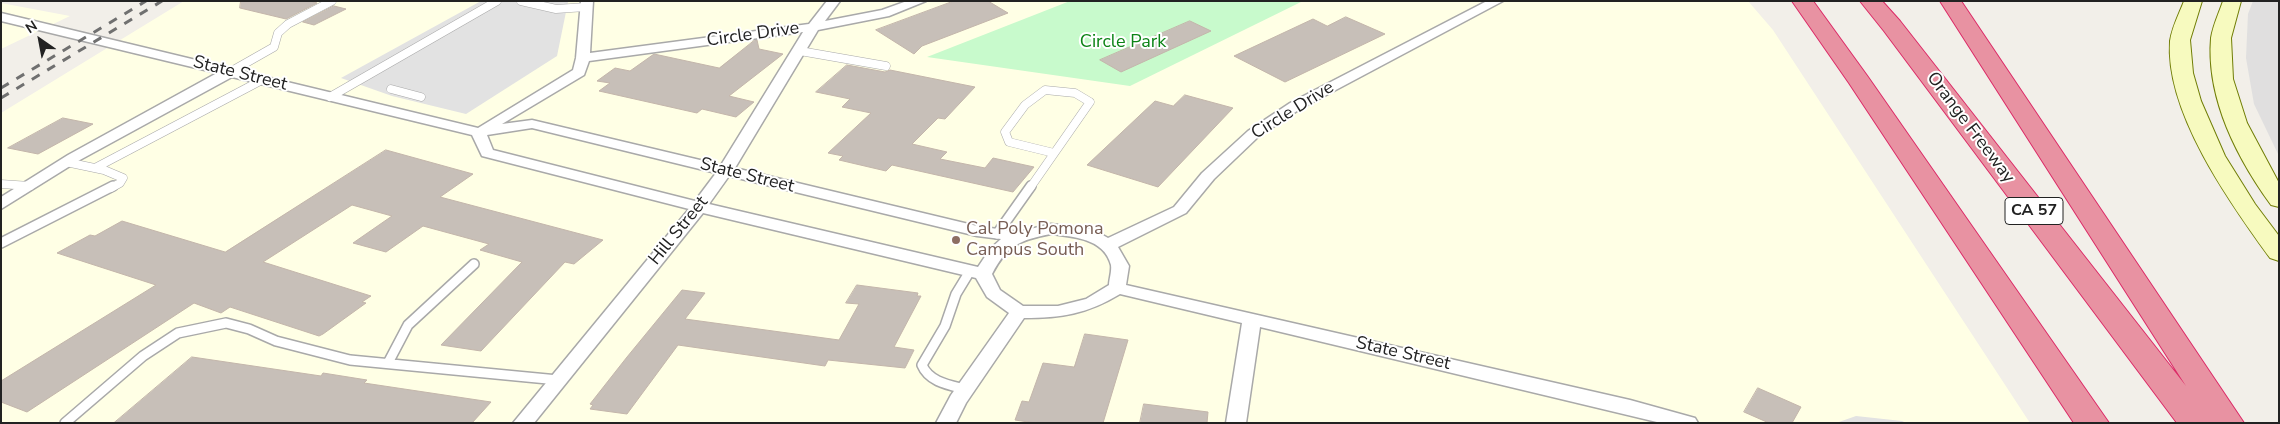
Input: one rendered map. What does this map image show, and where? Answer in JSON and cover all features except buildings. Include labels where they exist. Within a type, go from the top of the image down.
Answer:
[{"type":"highway","points":[[1802,1],[1860,82],[2092,423]]},
{"type":"highway","name":"Orange Freeway","points":[[1870,1],[1898,34],[2196,423]]},
{"type":"highway","points":[[1950,1],[2227,423]]},
{"type":"main road","points":[[2193,1],[2180,44],[2186,84],[2203,138],[2261,230],[2279,253]]},
{"type":"main road","points":[[2232,1],[2221,38],[2224,85],[2237,126],[2271,189],[2279,200]]},
{"type":"street","name":"Hill Street","points":[[523,423],[699,208],[725,171],[813,27],[834,1]]},
{"type":"street","name":"Circle Drive","points":[[583,58],[813,27],[885,13],[920,1]]},
{"type":"street","name":"Circle Drive","points":[[1108,246],[1180,210],[1208,176],[1253,134],[1295,106],[1498,1]]},
{"type":"street","points":[[587,4],[583,58],[579,72],[478,132],[487,153],[699,208],[976,273],[993,293],[1019,312],[1058,312],[1092,303],[1117,288],[1120,266],[1108,246],[1086,233],[1051,228],[1016,236],[994,251],[976,273]]},
{"type":"street","name":"State Street","points":[[1,17],[478,132],[532,124],[977,231],[1016,236]]},
{"type":"street","points":[[1,204],[66,162],[230,72]]},
{"type":"street","name":"State Street","points":[[1117,288],[1630,407],[1688,423]]},
{"type":"street","points":[[946,423],[965,389],[1019,312]]},
{"type":"street","points":[[1236,423],[1252,319]]},
{"type":"lane","points":[[230,72],[274,47],[278,33],[288,24],[332,1]]},
{"type":"lane","points":[[330,97],[497,1]]},
{"type":"lane","points":[[521,1],[556,9],[587,4]]},
{"type":"lane","points":[[800,51],[886,66]]},
{"type":"lane","points":[[94,168],[262,80]]},
{"type":"lane","points":[[391,90],[421,97]]},
{"type":"lane","points":[[997,234],[1090,102],[1085,96],[1069,91],[1045,90],[1025,105],[1005,132],[1009,142],[1054,153]]},
{"type":"lane","points":[[1,243],[120,183],[123,178],[94,168],[66,162]]},
{"type":"lane","points":[[1,184],[30,186]]},
{"type":"lane","points":[[388,363],[408,325],[474,264]]},
{"type":"lane","points":[[965,389],[931,377],[922,368],[922,365],[945,326],[956,294],[976,273]]},
{"type":"lane","points":[[66,423],[143,356],[178,333],[208,325],[226,323],[249,329],[276,341],[350,360],[558,380]]},
{"type":"shaded area","name":"Cal Poly Pomona Campus South","points":[[184,1],[1748,1],[1773,30],[2030,423],[1,423],[1,113]]},
{"type":"shaded area","points":[[481,1],[568,2],[557,56],[466,114],[392,96],[341,78]]},
{"type":"shaded area","points":[[2253,1],[2279,1],[2279,156],[2254,104],[2246,58],[2248,14]]},
{"type":"shaded area","points":[[1,3],[70,16],[1,49]]},
{"type":"shaded area","points":[[1856,416],[1902,421],[1906,423],[1836,423]]},
{"type":"green space","name":"Circle Park","points":[[1070,1],[1303,1],[1130,86],[927,57]]},
{"type":"railway","points":[[1,88],[146,1]]},
{"type":"railway","points":[[1,98],[162,1]]},
{"type":"place","name":"Cal Poly Pomona Campus South","points":[[956,240]]}]
